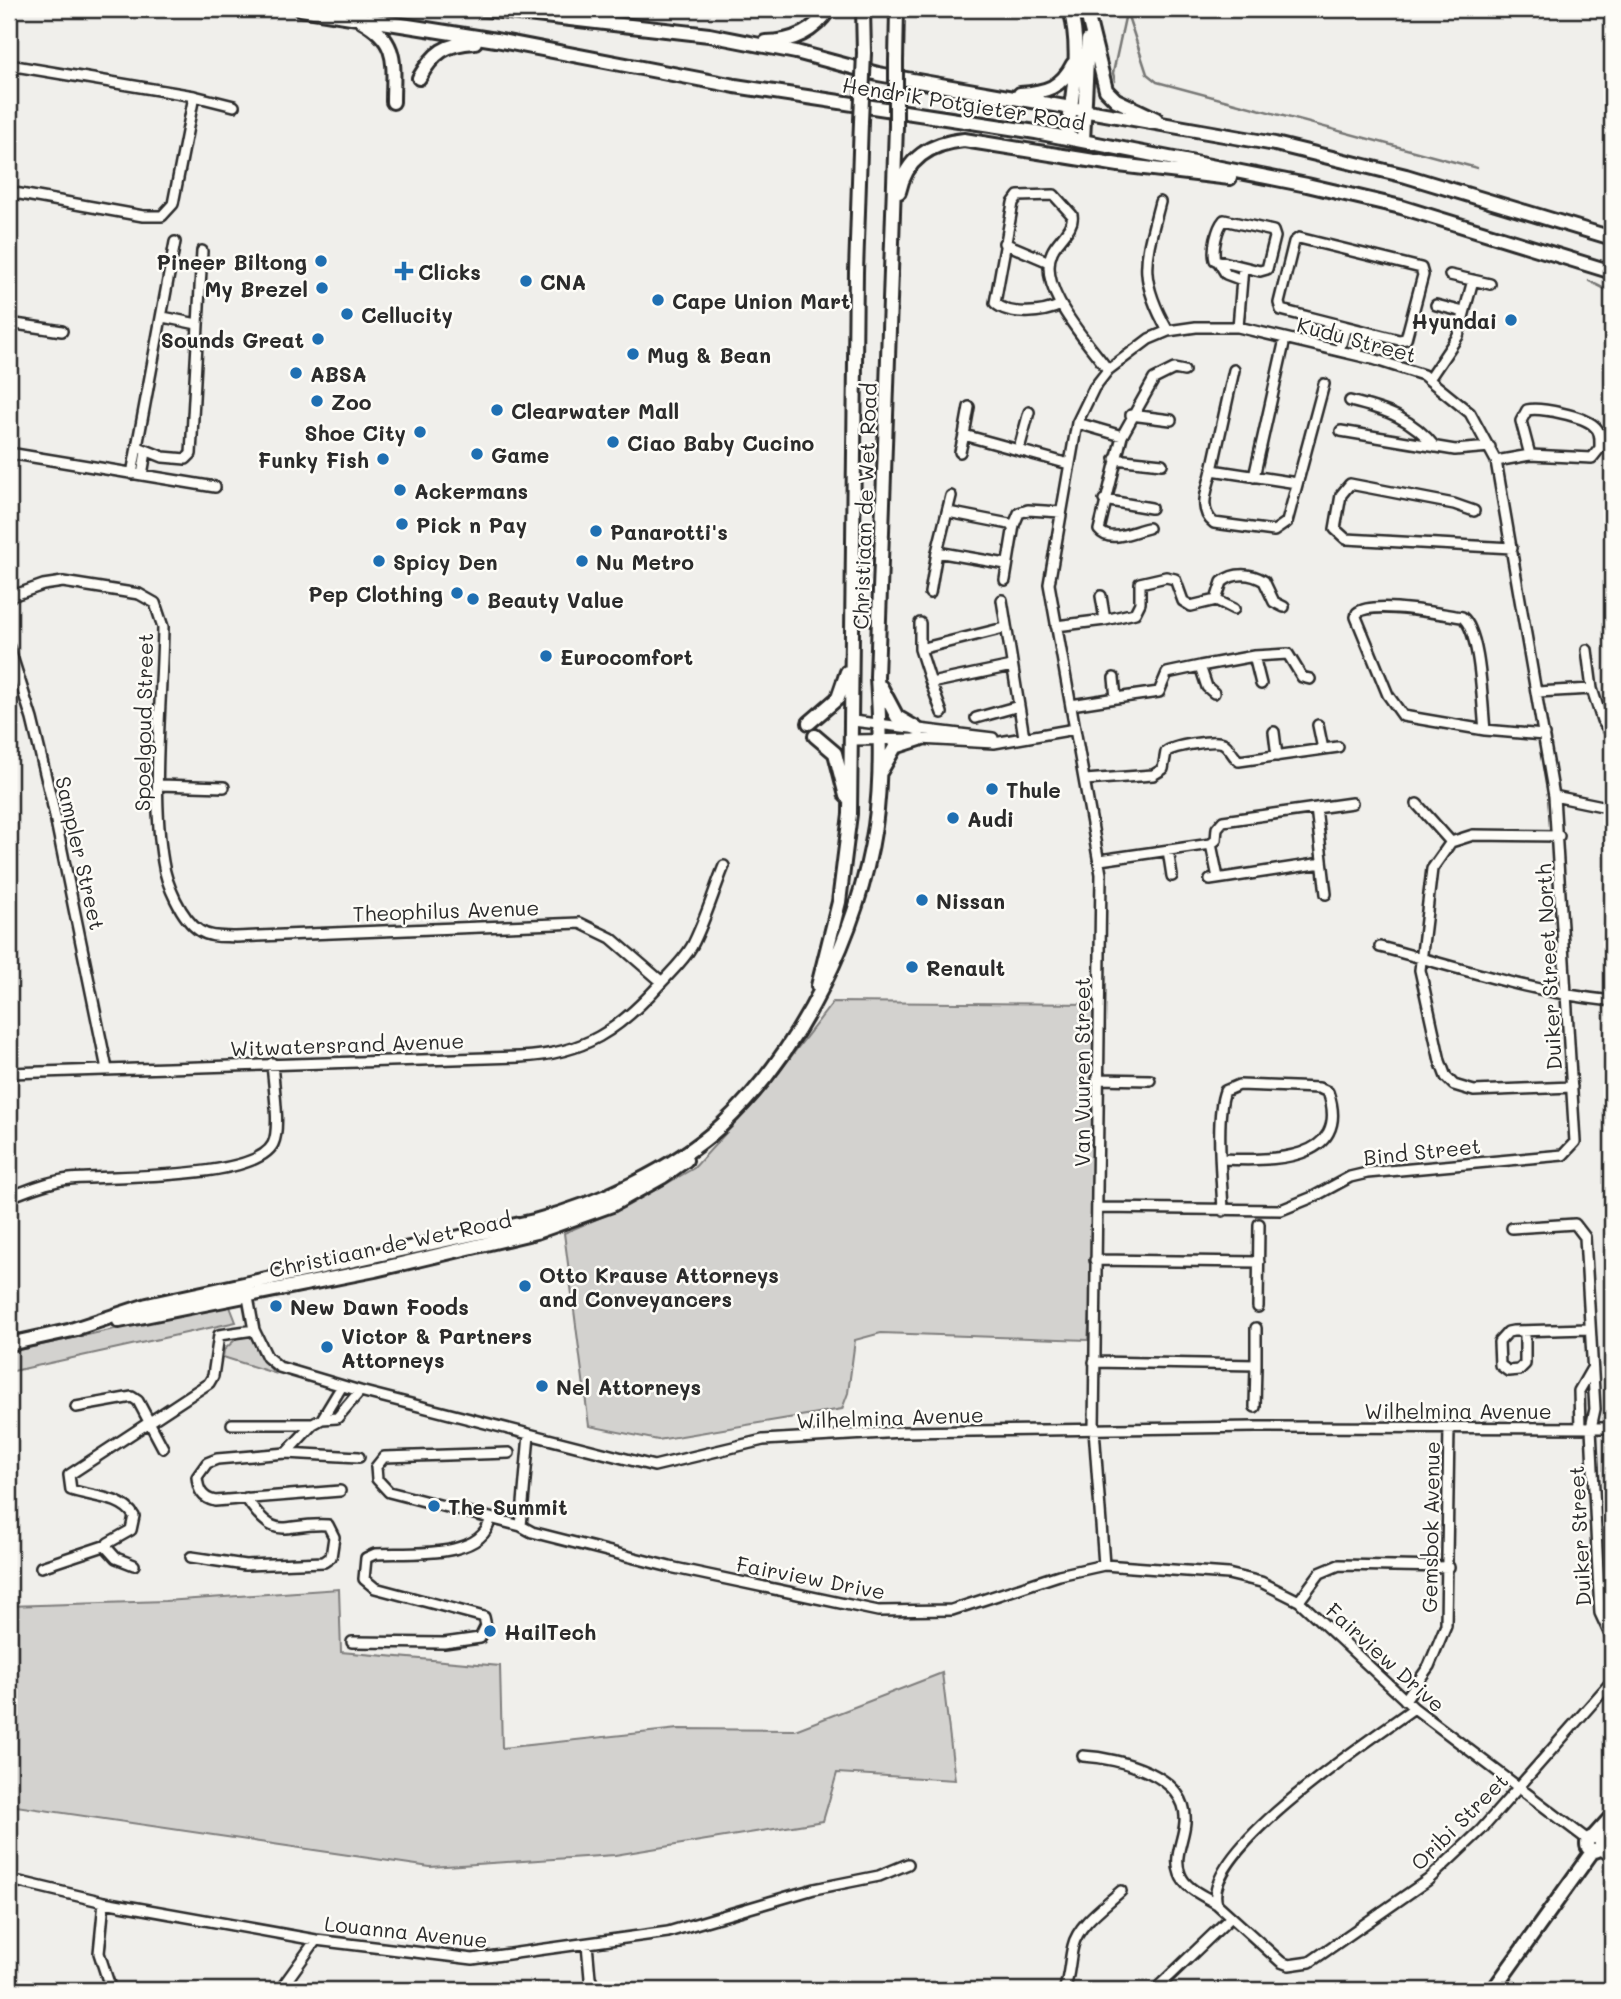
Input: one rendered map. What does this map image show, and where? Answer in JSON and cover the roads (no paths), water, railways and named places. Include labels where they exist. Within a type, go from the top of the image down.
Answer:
[{"type":"main road","name":"Hendrik Potgieter Road","points":[[301,9],[496,40],[735,86],[1066,138],[1307,185],[1401,207],[1612,272]]},
{"type":"main road","name":"Hendrik Potgieter Road","points":[[483,9],[709,36],[796,52],[878,74],[1275,144],[1406,176],[1612,238]]},
{"type":"main road","points":[[709,36],[768,42],[785,41],[810,30],[829,9]]},
{"type":"main road","name":"Christiaan de Wet Road","points":[[817,993],[839,902],[850,814],[853,721],[850,660],[863,9]]},
{"type":"main road","name":"Christiaan de Wet Road","points":[[9,1344],[71,1330],[147,1306],[246,1288],[568,1212],[630,1186],[696,1146],[729,1118],[783,1050],[842,947],[858,904],[875,824],[880,739],[877,677],[896,126],[897,9]]},
{"type":"main road","points":[[1066,138],[1076,41],[1070,9]]},
{"type":"main road","points":[[1083,141],[1088,15]]},
{"type":"main road","points":[[1088,15],[1103,85],[1109,94],[1129,108],[1177,128]]},
{"type":"main road","points":[[355,18],[379,33],[391,47],[393,102]]},
{"type":"main road","points":[[419,78],[431,57],[446,46],[496,40]]},
{"type":"main road","points":[[1000,96],[1048,91],[1058,86],[1075,61]]},
{"type":"main road","points":[[892,248],[898,200],[905,173],[923,152],[949,141],[975,141],[1119,165],[1307,185]]},
{"type":"main road","points":[[809,723],[838,698],[850,660]]},
{"type":"main road","points":[[877,677],[897,718],[918,734],[890,752],[878,782]]},
{"type":"main road","points":[[815,736],[831,748],[838,760],[850,814]]},
{"type":"main road","points":[[1493,1990],[1612,1819]]},
{"type":"street","points":[[9,65],[194,96],[234,106]]},
{"type":"street","points":[[9,192],[142,216],[162,216],[173,204],[194,96]]},
{"type":"street","points":[[1061,305],[1037,313],[997,306],[995,300],[1004,243],[1015,199],[1023,195],[1054,195],[1073,221],[1052,252],[1049,280],[1061,305],[1108,370]]},
{"type":"street","points":[[1160,202],[1147,247],[1146,281],[1155,308],[1168,331]]},
{"type":"street","points":[[1219,261],[1267,269],[1275,237],[1273,231],[1224,220],[1220,225],[1213,253],[1226,274],[1242,280]]},
{"type":"street","points":[[1299,238],[1421,268],[1423,275],[1406,339],[1399,341],[1364,331],[1284,312],[1279,307],[1294,242],[1299,238]]},
{"type":"street","points":[[137,475],[176,242]]},
{"type":"street","points":[[1004,243],[1049,262]]},
{"type":"street","points":[[142,450],[178,460],[186,459],[191,454],[202,251]]},
{"type":"street","points":[[1238,327],[1243,267]]},
{"type":"street","points":[[1450,275],[1490,284]]},
{"type":"street","points":[[1429,379],[1458,336],[1473,280]]},
{"type":"street","points":[[1436,305],[1465,312]]},
{"type":"street","points":[[163,317],[197,324]]},
{"type":"street","points":[[9,323],[62,331]]},
{"type":"street","name":"Kudu Street","points":[[1049,584],[1077,423],[1094,388],[1108,370],[1129,352],[1168,331],[1196,327],[1238,327],[1402,366],[1429,379],[1470,413],[1496,461],[1554,796]]},
{"type":"street","points":[[1339,351],[1346,327]]},
{"type":"street","points":[[1356,355],[1364,331]]},
{"type":"street","points":[[1254,477],[1285,339]]},
{"type":"street","points":[[1148,528],[1111,537],[1103,536],[1098,527],[1115,459],[1131,415],[1154,379],[1174,369],[1184,371]]},
{"type":"street","points":[[1234,370],[1205,511],[1214,523],[1279,529],[1287,522],[1324,384]]},
{"type":"street","points":[[1350,401],[1394,412],[1422,433],[1435,447]]},
{"type":"street","points":[[960,452],[969,407]]},
{"type":"street","points":[[1496,461],[1530,454],[1592,458],[1600,448],[1598,430],[1592,423],[1568,415],[1527,410],[1521,421],[1530,454]]},
{"type":"street","points":[[1019,449],[1029,412]]},
{"type":"street","points":[[1131,415],[1171,420]]},
{"type":"street","points":[[1077,423],[1122,436]]},
{"type":"street","points":[[1341,431],[1435,447],[1472,450],[1490,447]]},
{"type":"street","points":[[964,435],[1069,464]]},
{"type":"street","points":[[9,453],[215,487]]},
{"type":"street","points":[[1115,459],[1162,464]]},
{"type":"street","points":[[1212,470],[1297,483]]},
{"type":"street","points":[[1474,512],[1454,504],[1350,484],[1341,495],[1335,529],[1346,539],[1512,548]]},
{"type":"street","points":[[930,593],[951,496]]},
{"type":"street","points":[[1104,500],[1151,508]]},
{"type":"street","points":[[1005,580],[1014,525],[1020,513],[1028,510],[1060,512]]},
{"type":"street","points":[[948,512],[1014,525]]},
{"type":"street","points":[[937,552],[1006,564]]},
{"type":"street","points":[[1216,600],[1222,582],[1227,578],[1244,575],[1264,582],[1274,602],[1284,607]]},
{"type":"street","points":[[1056,626],[1105,620],[1136,612],[1140,603],[1140,583],[1166,577],[1175,579],[1186,604],[1197,606],[1216,600],[1234,609]]},
{"type":"street","name":"Spoelgoud Street","points":[[9,597],[43,585],[62,582],[139,594],[155,603],[163,627],[158,824],[167,879],[195,927],[212,936]]},
{"type":"street","name":"Van Vuuren Street","points":[[1049,584],[1100,859],[1094,1429],[1104,1564]]},
{"type":"street","points":[[1101,596],[1105,620]]},
{"type":"street","points":[[1002,600],[1004,628],[1024,737]]},
{"type":"street","points":[[1485,730],[1474,636],[1467,620],[1462,617],[1384,608],[1367,607],[1357,613],[1356,617],[1388,695],[1403,716],[1485,730],[1544,735]]},
{"type":"street","points":[[920,623],[919,649],[942,713]]},
{"type":"street","points":[[919,649],[1004,628]]},
{"type":"street","name":"Sampler Street","points":[[9,647],[32,719],[52,802],[107,1069]]},
{"type":"street","points":[[1587,650],[1592,690],[1602,720],[1612,735]]},
{"type":"street","points":[[1071,705],[1159,692],[1167,673],[1254,656],[1288,654],[1302,677],[1310,679]]},
{"type":"street","points":[[1254,656],[1261,684]]},
{"type":"street","points":[[931,684],[1012,666]]},
{"type":"street","points":[[1200,667],[1207,687],[1214,693]]},
{"type":"street","points":[[1114,678],[1116,698]]},
{"type":"street","points":[[1537,692],[1592,690]]},
{"type":"street","points":[[976,718],[1019,706]]},
{"type":"street","points":[[853,721],[880,722],[918,734],[980,743],[1075,729]]},
{"type":"street","points":[[1318,725],[1323,749]]},
{"type":"street","points":[[1274,732],[1277,756]]},
{"type":"street","points":[[853,740],[918,734]]},
{"type":"street","points":[[1085,780],[1153,775],[1163,769],[1166,752],[1174,747],[1218,742],[1239,761],[1338,747]]},
{"type":"street","points":[[160,785],[224,787]]},
{"type":"street","points":[[1554,796],[1612,808]]},
{"type":"street","name":"Duiker Street North","points":[[1554,796],[1559,836],[1576,1135]]},
{"type":"street","points":[[1100,859],[1212,844],[1216,840],[1217,828],[1223,821],[1352,803]]},
{"type":"street","points":[[1417,804],[1451,842]]},
{"type":"street","points":[[1316,808],[1326,894]]},
{"type":"street","points":[[1559,836],[1473,835],[1451,842],[1432,869],[1422,957],[1422,985],[1446,1077],[1454,1085],[1474,1091],[1572,1087]]},
{"type":"street","points":[[1212,844],[1214,879],[1322,863]]},
{"type":"street","points":[[1168,850],[1172,876]]},
{"type":"street","name":"Witwatersrand Avenue","points":[[9,1073],[548,1055],[588,1044],[610,1031],[643,1004],[692,945],[724,866]]},
{"type":"street","name":"Theophilus Avenue","points":[[212,936],[580,923],[594,927],[611,938],[662,982]]},
{"type":"street","points":[[1380,947],[1567,996],[1612,1001]]},
{"type":"street","points":[[9,1197],[47,1183],[72,1179],[157,1178],[207,1170],[261,1156],[274,1143],[276,1131],[272,1063]]},
{"type":"street","points":[[1097,1079],[1150,1080]]},
{"type":"street","points":[[1222,1158],[1291,1158],[1327,1137],[1331,1127],[1328,1092],[1319,1088],[1229,1087],[1222,1097],[1222,1158],[1223,1211]]},
{"type":"street","name":"Bind Street","points":[[1098,1208],[1223,1211],[1293,1207],[1334,1184],[1367,1172],[1563,1155],[1572,1149],[1576,1135]]},
{"type":"street","points":[[1258,1307],[1259,1224]]},
{"type":"street","name":"Duiker Street","points":[[1512,1228],[1575,1224],[1583,1231],[1595,1415],[1591,1429],[1600,1613],[1612,1639]]},
{"type":"street","points":[[1095,1260],[1259,1262]]},
{"type":"street","name":"Wilhelmina Avenue","points":[[246,1288],[254,1331],[267,1357],[279,1367],[360,1391],[654,1466],[763,1440],[791,1437],[1094,1429],[1612,1429]]},
{"type":"street","points":[[1255,1406],[1256,1328]]},
{"type":"street","points":[[1525,1331],[1525,1363],[1519,1370],[1508,1371],[1500,1364],[1499,1342],[1508,1332],[1525,1331],[1589,1329]]},
{"type":"street","points":[[41,1567],[107,1545],[131,1530],[134,1516],[130,1510],[115,1501],[71,1490],[69,1475],[209,1383],[219,1335],[254,1331]]},
{"type":"street","points":[[1094,1362],[1256,1365]]},
{"type":"street","points":[[1580,1428],[1579,1391],[1592,1368]]},
{"type":"street","points":[[286,1454],[317,1422],[342,1386]]},
{"type":"street","points":[[232,1424],[317,1422],[337,1418],[360,1391]]},
{"type":"street","points":[[76,1407],[132,1397],[138,1401],[163,1448]]},
{"type":"street","name":"Gemsbok Avenue","points":[[1405,1700],[1429,1666],[1446,1625],[1449,1567],[1449,1427]]},
{"type":"street","points":[[521,1526],[529,1435]]},
{"type":"street","name":"Fairview Drive","points":[[509,1452],[393,1455],[384,1457],[376,1467],[376,1479],[389,1492],[521,1526],[532,1532],[670,1567],[878,1611],[952,1610],[1052,1577],[1104,1564],[1228,1573],[1261,1582],[1299,1601],[1414,1708],[1612,1858]]},
{"type":"street","points":[[340,1491],[208,1499],[198,1485],[201,1468],[217,1459],[286,1454],[359,1457]]},
{"type":"street","points":[[191,1558],[269,1565],[324,1562],[331,1557],[334,1537],[328,1525],[276,1529],[262,1521],[246,1498]]},
{"type":"street","points":[[352,1642],[444,1643],[480,1637],[486,1626],[484,1617],[375,1588],[364,1579],[363,1569],[366,1558],[375,1554],[468,1547],[484,1534],[490,1520]]},
{"type":"street","points":[[107,1545],[110,1553],[134,1564]]},
{"type":"street","points":[[1299,1601],[1320,1573],[1339,1565],[1449,1567]]},
{"type":"street","name":"Oribi Street","points":[[1230,1918],[1281,1962],[1289,1965],[1310,1962],[1428,1880],[1480,1830],[1612,1681]]},
{"type":"street","points":[[1217,1904],[1214,1895],[1220,1873],[1288,1801],[1414,1708]]},
{"type":"street","points":[[1083,1756],[1128,1762],[1171,1788],[1184,1807],[1186,1819],[1177,1864],[1179,1873],[1189,1887],[1217,1904],[1230,1918],[1155,1990]]},
{"type":"street","name":"Louanna Avenue","points":[[20,1882],[104,1902],[316,1940],[473,1959],[668,1932],[814,1889],[879,1876],[908,1864]]},
{"type":"street","points":[[1064,1990],[1071,1973],[1073,1945],[1079,1932],[1121,1891]]},
{"type":"street","points":[[104,1902],[99,1953],[111,1990]]},
{"type":"street","points":[[280,1990],[316,1940]]},
{"type":"street","points":[[587,1944],[590,1978],[596,1990]]},
{"type":"waterway","points":[[1126,10],[1147,74],[1157,82],[1477,168]]},
{"type":"waterway","points":[[1115,81],[1113,73],[1126,13]]},
{"type":"waterway","points":[[1589,281],[1611,292]]},
{"type":"place","name":"Pineer Biltong","points":[[321,261]]},
{"type":"place","name":"Clicks","points":[[404,271]]},
{"type":"place","name":"CNA","points":[[526,281]]},
{"type":"place","name":"My Brezel","points":[[322,288]]},
{"type":"place","name":"Cape Union Mart","points":[[658,300]]},
{"type":"place","name":"Cellucity","points":[[347,314]]},
{"type":"place","name":"Hyundai","points":[[1511,320]]},
{"type":"place","name":"Sounds Great","points":[[318,339]]},
{"type":"place","name":"Mug & Bean","points":[[633,354]]},
{"type":"place","name":"ABSA","points":[[296,373]]},
{"type":"place","name":"Zoo","points":[[317,401]]},
{"type":"place","name":"Clearwater Mall","points":[[497,410]]},
{"type":"place","name":"Shoe City","points":[[420,432]]},
{"type":"place","name":"Ciao Baby Cucino","points":[[613,442]]},
{"type":"place","name":"Game","points":[[477,454]]},
{"type":"place","name":"Funky Fish","points":[[383,459]]},
{"type":"place","name":"Ackermans","points":[[400,490]]},
{"type":"place","name":"Pick n Pay","points":[[402,524]]},
{"type":"place","name":"Panarotti's","points":[[596,531]]},
{"type":"place","name":"Spicy Den","points":[[379,561]]},
{"type":"place","name":"Nu Metro","points":[[582,561]]},
{"type":"place","name":"Pep Clothing","points":[[457,593]]},
{"type":"place","name":"Beauty Value","points":[[473,599]]},
{"type":"place","name":"Eurocomfort","points":[[546,656]]},
{"type":"place","name":"Thule","points":[[992,789]]},
{"type":"place","name":"Audi","points":[[953,818]]},
{"type":"place","name":"Nissan","points":[[922,900]]},
{"type":"place","name":"Renault","points":[[912,967]]},
{"type":"place","name":"Otto Krause Attorneys and Conveyancers","points":[[525,1286]]},
{"type":"place","name":"New Dawn Foods","points":[[276,1306]]},
{"type":"place","name":"Victor & Partners Attorneys","points":[[327,1347]]},
{"type":"place","name":"Nel Attorneys","points":[[542,1386]]},
{"type":"place","name":"The Summit","points":[[434,1506]]},
{"type":"place","name":"HailTech","points":[[490,1631]]}]
